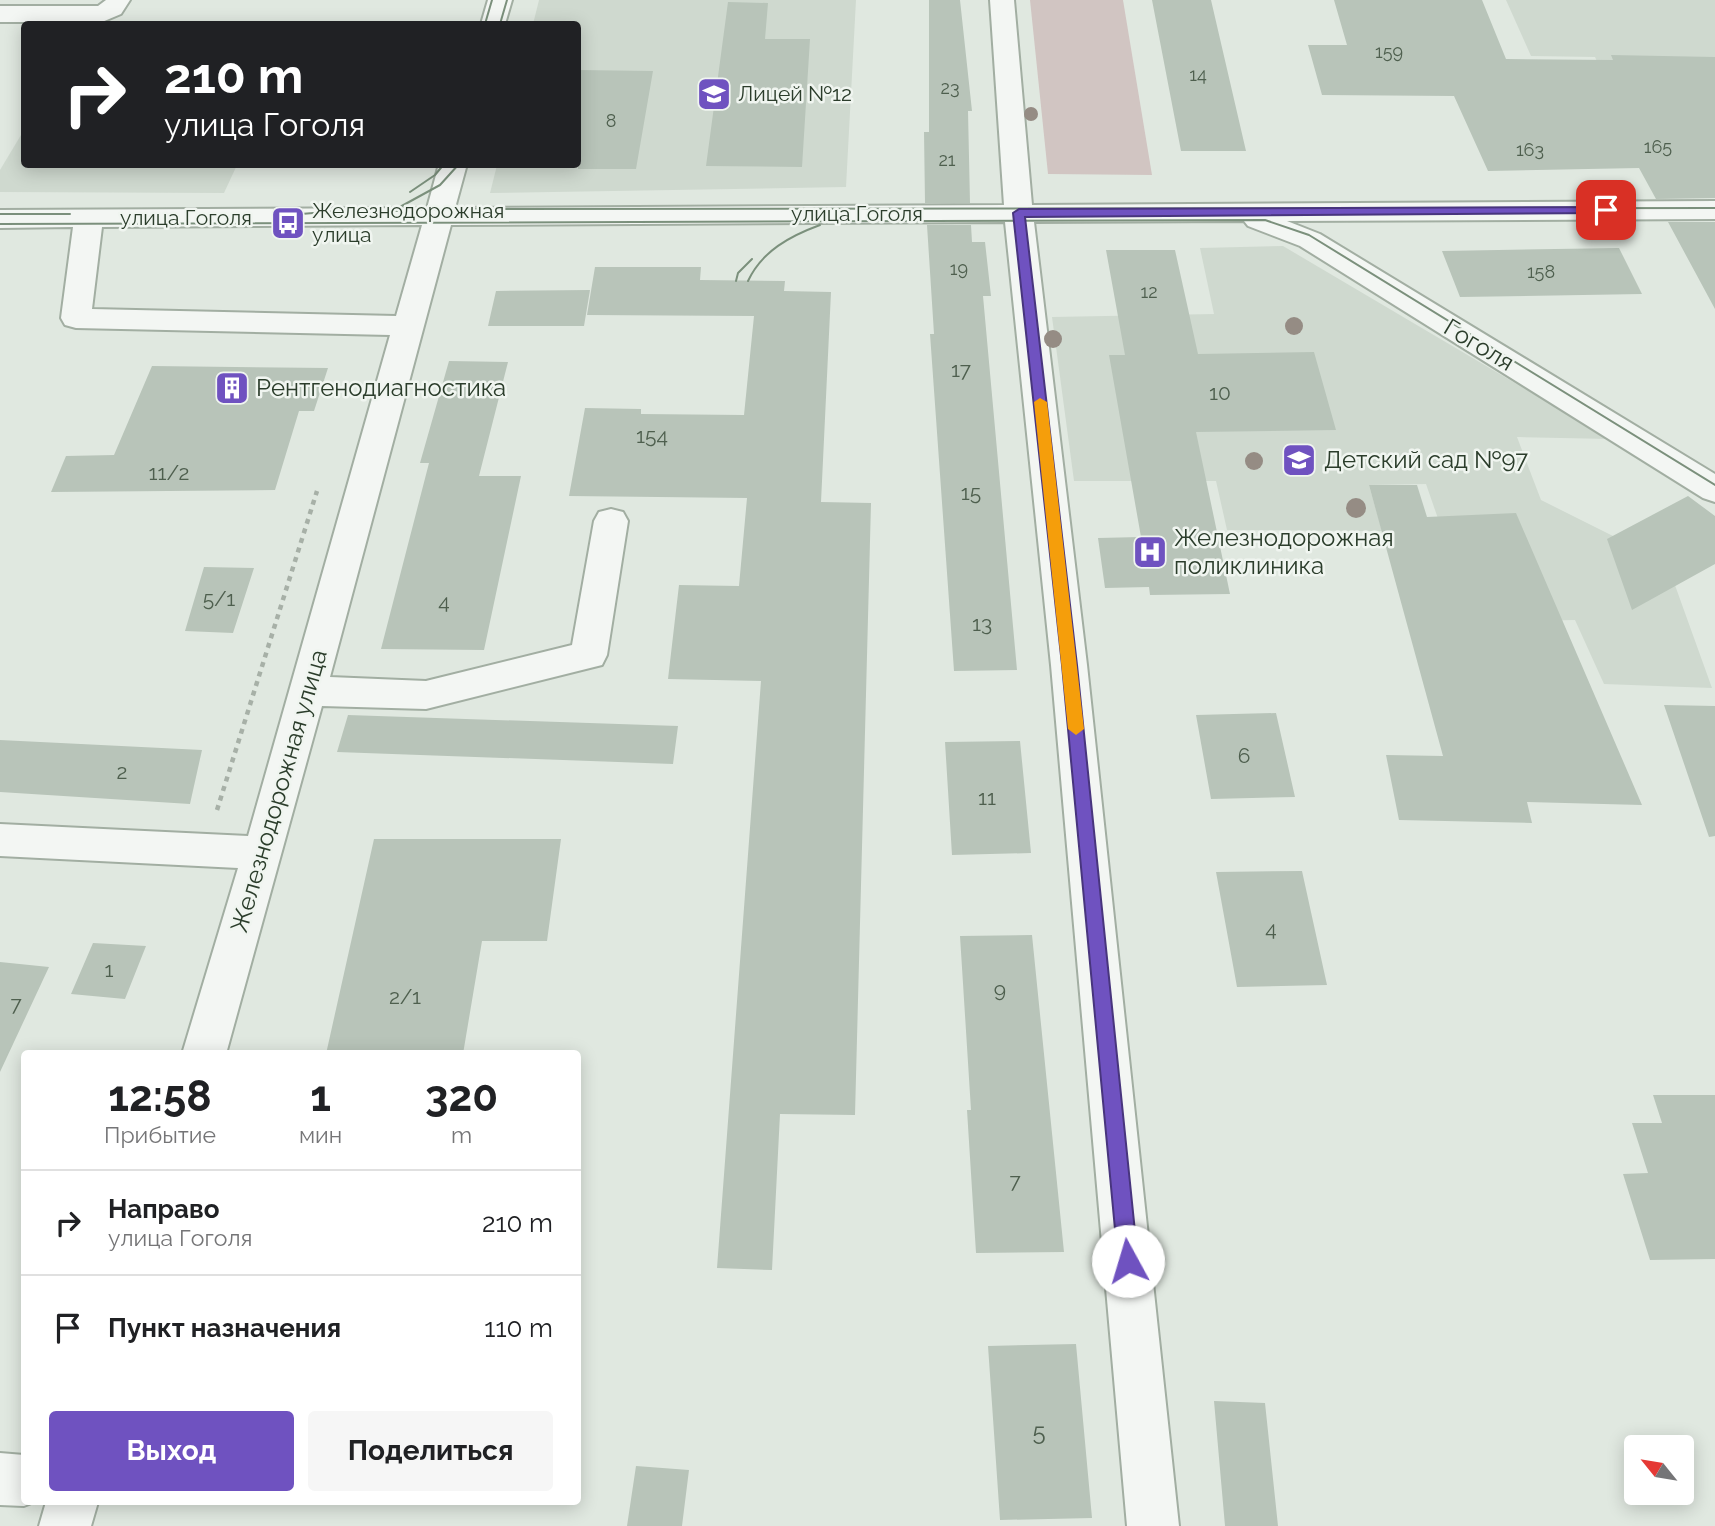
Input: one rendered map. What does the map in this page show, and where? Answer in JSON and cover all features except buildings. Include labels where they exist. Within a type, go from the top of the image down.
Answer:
[{"type":"street","points":[[0,14],[102,14],[112,9],[118,0]]},
{"type":"street","points":[[494,21],[500,0]]},
{"type":"street","points":[[1002,0],[1019,213],[1068,651],[1153,1526]]},
{"type":"street","name":"Железнодорожная улица","points":[[205,1050],[263,852],[452,168]]},
{"type":"street","name":"улица Гоголя","points":[[0,219],[1715,210]]},
{"type":"street","name":"Гоголя","points":[[1236,212],[1310,240],[1715,490]]},
{"type":"street","points":[[89,218],[76,318],[407,326]]},
{"type":"street","points":[[307,691],[426,695],[589,655],[611,521]]},
{"type":"street","points":[[0,840],[263,852]]},
{"type":"street","points":[[0,1479],[21,1480]]},
{"type":"street","points":[[65,1526],[71,1505]]},
{"type":"path","points":[[216,810],[320,482]]},
{"type":"shaded area","name":"Лицей №12","points":[[539,0],[856,0],[846,187],[490,193],[496,168],[581,168],[581,21],[534,21]]},
{"type":"shaded area","points":[[1030,0],[1123,0],[1152,175],[1048,174]]},
{"type":"shaded area","points":[[1506,0],[1715,0],[1715,114],[1622,114],[1595,57],[1531,56]]},
{"type":"shaded area","points":[[21,135],[21,168],[236,168],[224,193],[0,192],[0,170]]},
{"type":"shaded area","name":"Детский сад №97","points":[[1283,246],[1610,439],[1517,437],[1541,500],[1667,563],[1712,688],[1604,684],[1575,620],[1474,622],[1426,484],[1369,485],[1382,531],[1227,530],[1216,481],[1074,481],[1052,317],[1214,314],[1200,248]]},
{"type":"tram line","points":[[486,21],[492,0]]},
{"type":"tram line","points":[[501,21],[507,0]]},
{"type":"tram line","points":[[410,192],[441,168]]},
{"type":"tram line","points":[[398,208],[440,185],[455,168]]},
{"type":"tram line","points":[[343,213],[439,209],[1715,208]]},
{"type":"tram line","points":[[301,214],[350,210]]},
{"type":"tram line","points":[[0,214],[70,214]]},
{"type":"tram line","points":[[0,224],[1265,220],[1309,235],[1715,485]]},
{"type":"tram line","points":[[748,281],[769,253],[798,234],[820,225]]},
{"type":"tram line","points":[[736,281],[738,273],[752,259]]},
{"type":"slow traffic","points":[[1040,402],[1076,729]]},
{"type":"place","name":"Лицей №12","points":[[714,94]]},
{"type":"place","name":"Железнодорожная улица","points":[[288,223]]},
{"type":"place","name":"Рентгенодиагностика","points":[[232,388]]},
{"type":"place","name":"Детский сад №97","points":[[1299,460]]},
{"type":"place","name":"Железнодорожная поликлиника","points":[[1150,552]]},
{"type":"route","points":[[1128,1261],[1069,665],[1019,213],[1606,210]]}]
